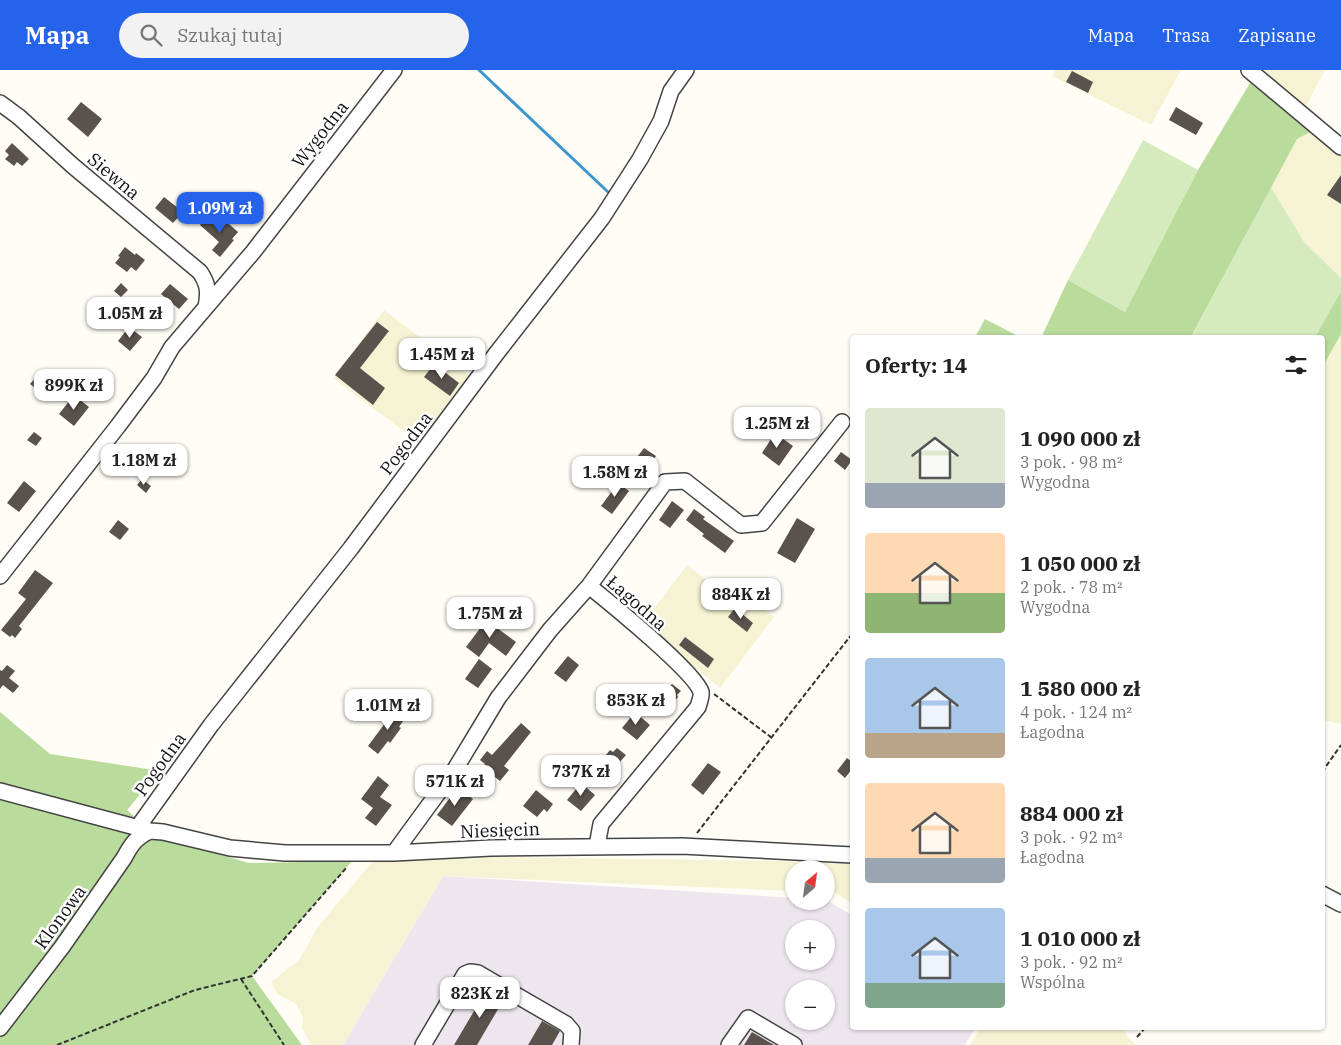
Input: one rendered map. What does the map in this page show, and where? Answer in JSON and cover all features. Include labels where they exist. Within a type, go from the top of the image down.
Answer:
[{"type":"street","name":"Wygodna","points":[[0,576],[118,426],[154,378],[172,347],[253,252],[394,70]]},
{"type":"street","name":"Pogodna","points":[[144,829],[217,717],[351,548],[496,354],[615,200],[661,121],[671,91],[686,70]]},
{"type":"street","points":[[1249,70],[1341,147]]},
{"type":"street","name":"Siewna","points":[[0,103],[19,117],[73,166],[200,272],[206,281],[209,293],[206,307]]},
{"type":"street","name":"Łagodna","points":[[701,693],[694,680],[688,674],[590,586],[665,482],[685,481],[741,525],[762,524],[842,422]]},
{"type":"street","points":[[394,853],[454,771],[498,698],[550,630],[590,586]]},
{"type":"street","points":[[597,846],[601,824],[698,707],[701,693]]},
{"type":"street","name":"Niesięcin","points":[[0,791],[144,829],[217,846],[245,850],[285,853],[358,854],[597,846],[692,847],[850,855]]},
{"type":"street","name":"Klonowa","points":[[0,1028],[62,947],[124,858],[131,844],[144,829]]},
{"type":"street","points":[[423,1045],[465,974],[470,972],[478,973],[566,1024],[572,1031],[571,1045]]},
{"type":"street","points":[[729,1045],[748,1018],[794,1045]]},
{"type":"path","points":[[692,847],[696,835],[850,637]]},
{"type":"path","points":[[701,693],[715,694],[772,738]]},
{"type":"path","points":[[1325,768],[1341,745]]},
{"type":"path","points":[[57,1045],[195,990],[252,976],[358,854]]},
{"type":"path","points":[[241,979],[284,1045]]},
{"type":"path","points":[[1136,1036],[1143,1030]]},
{"type":"shaded area","points":[[1055,70],[1181,70],[1151,125],[1052,76]]},
{"type":"shaded area","points":[[1256,70],[1325,70],[1304,110]]},
{"type":"shaded area","points":[[1312,131],[1341,155],[1341,278],[1304,242],[1271,187],[1297,139]]},
{"type":"shaded area","points":[[384,310],[472,377],[421,444],[333,378]]},
{"type":"shaded area","points":[[1341,334],[1341,724],[1325,720],[1325,361]]},
{"type":"shaded area","points":[[687,565],[718,589],[726,579],[774,617],[720,688],[642,624]]},
{"type":"shaded area","points":[[490,857],[785,861],[785,891],[443,876],[343,1045],[311,1045],[302,1028],[303,1017],[296,1004],[277,994],[271,982],[300,959],[317,928],[373,861]]},
{"type":"shaded area","points":[[835,863],[850,864],[850,902],[835,893]]},
{"type":"shaded area","points":[[443,876],[785,897],[785,910],[835,910],[835,905],[850,914],[850,1030],[974,1030],[965,1045],[343,1045]]},
{"type":"shaded area","points":[[979,1030],[1124,1030],[1128,1038],[1137,1045],[970,1045]]},
{"type":"green space","points":[[1250,83],[1312,131],[1297,139],[1192,335],[1042,335],[1068,280],[1125,312],[1198,170]]},
{"type":"green space","points":[[1143,140],[1198,170],[1125,312],[1068,280]]},
{"type":"green space","points":[[1271,187],[1304,242],[1341,278],[1341,291],[1316,335],[1193,335]]},
{"type":"green space","points":[[1341,291],[1341,334],[1325,362],[1325,335],[1316,335]]},
{"type":"green space","points":[[985,319],[1016,335],[976,335]]},
{"type":"green space","points":[[0,712],[50,754],[160,771],[127,810],[157,836],[249,863],[352,861],[252,976],[302,1045],[0,1045]]},
{"type":"building","points":[[1072,71],[1093,82],[1088,93],[1066,82]]},
{"type":"building","points":[[81,102],[102,119],[88,137],[67,119]]},
{"type":"building","points":[[1176,107],[1203,123],[1196,135],[1169,120]]},
{"type":"building","points":[[12,143],[29,159],[22,166],[17,162],[14,166],[5,159],[9,155],[5,151]]},
{"type":"building","points":[[1341,175],[1341,204],[1327,195]]},
{"type":"building","points":[[164,197],[183,212],[173,223],[155,208]]},
{"type":"building","points":[[207,216],[214,223],[220,216],[238,232],[220,257],[212,250],[219,242],[200,225]]},
{"type":"building","points":[[125,247],[145,260],[136,271],[131,267],[127,272],[115,263]]},
{"type":"building","points":[[121,283],[128,290],[121,297],[114,291]]},
{"type":"building","points":[[170,284],[188,299],[179,309],[161,294]]},
{"type":"building","points":[[377,322],[389,331],[360,368],[385,388],[373,405],[335,375]]},
{"type":"building","points":[[129,327],[142,337],[130,351],[118,341]]},
{"type":"building","points":[[434,364],[459,383],[450,396],[424,377]]},
{"type":"building","points":[[38,375],[49,384],[42,393],[30,384]]},
{"type":"building","points":[[74,395],[89,407],[74,426],[59,414]]},
{"type":"building","points":[[34,432],[42,438],[36,446],[27,440]]},
{"type":"building","points":[[775,433],[793,446],[779,466],[762,453]]},
{"type":"building","points":[[644,448],[656,456],[640,478],[628,469]]},
{"type":"building","points":[[841,452],[850,459],[850,463],[845,470],[834,461]]},
{"type":"building","points":[[142,479],[151,486],[146,493],[137,485]]},
{"type":"building","points":[[24,481],[36,491],[19,512],[7,503]]},
{"type":"building","points":[[618,483],[629,491],[612,514],[601,506]]},
{"type":"building","points":[[672,501],[684,510],[670,528],[659,520]]},
{"type":"building","points":[[694,509],[705,517],[703,519],[734,541],[725,553],[702,536],[704,534],[686,520]]},
{"type":"building","points":[[797,518],[815,529],[795,563],[777,553]]},
{"type":"building","points":[[118,520],[129,529],[120,540],[109,532]]},
{"type":"building","points":[[35,570],[53,583],[19,626],[22,629],[15,638],[12,635],[10,637],[1,630],[26,599],[18,593]]},
{"type":"building","points":[[735,608],[753,623],[747,632],[728,617]]},
{"type":"building","points":[[482,617],[516,642],[506,656],[489,643],[479,657],[466,647],[481,627],[477,624]]},
{"type":"building","points":[[685,637],[714,659],[708,668],[679,645]]},
{"type":"building","points":[[568,656],[579,665],[566,682],[554,673]]},
{"type":"building","points":[[479,659],[492,669],[478,688],[465,679]]},
{"type":"building","points":[[7,665],[15,671],[9,678],[19,686],[13,693],[3,685],[0,689],[0,670],[2,671]]},
{"type":"building","points":[[672,684],[681,691],[667,710],[654,700],[666,686],[668,688]]},
{"type":"building","points":[[397,707],[407,715],[399,727],[401,728],[390,743],[388,741],[378,754],[368,746]]},
{"type":"building","points":[[635,712],[650,725],[637,740],[622,728]]},
{"type":"building","points":[[521,723],[531,732],[504,766],[509,770],[500,781],[495,777],[490,783],[478,773],[485,764],[480,760],[487,751],[492,755]]},
{"type":"building","points":[[617,748],[626,755],[611,778],[597,766],[610,750],[613,752]]},
{"type":"building","points":[[847,758],[850,760],[850,772],[845,778],[837,771]]},
{"type":"building","points":[[708,763],[721,772],[703,795],[691,785]]},
{"type":"building","points":[[378,776],[389,785],[380,797],[392,805],[376,826],[365,818],[373,808],[361,799]]},
{"type":"building","points":[[581,783],[595,795],[581,811],[567,800]]},
{"type":"building","points":[[458,787],[473,799],[452,826],[437,815]]},
{"type":"building","points":[[536,790],[553,804],[547,812],[544,809],[537,817],[523,806]]},
{"type":"building","points":[[487,989],[504,999],[477,1045],[454,1045]]},
{"type":"building","points":[[542,1021],[560,1031],[552,1045],[528,1045]]},
{"type":"building","points":[[752,1032],[774,1045],[744,1045]]},
{"type":"waterway","points":[[479,70],[608,192]]}]
